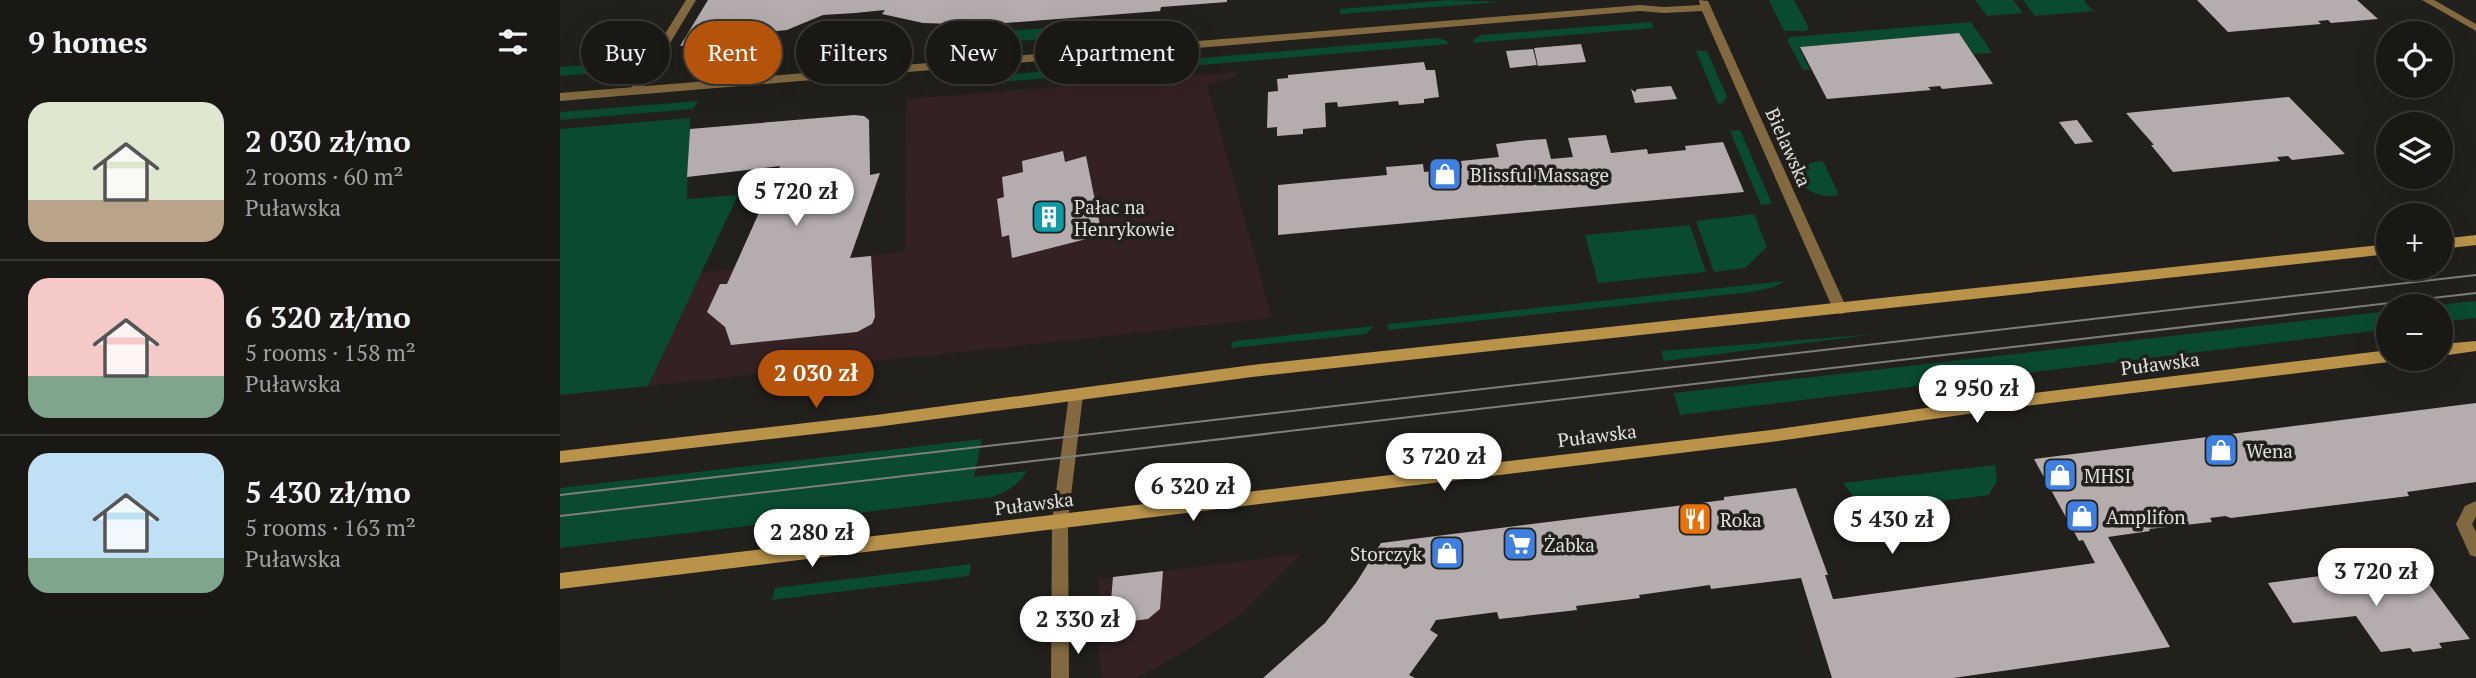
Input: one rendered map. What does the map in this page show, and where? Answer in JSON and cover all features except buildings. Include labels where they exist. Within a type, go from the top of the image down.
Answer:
[{"type":"main road","points":[[2453,243],[2476,240]]},
{"type":"main road","points":[[560,457],[876,421],[1231,373],[2376,250]]},
{"type":"main road","points":[[2453,349],[2476,346]]},
{"type":"main road","name":"Puławska","points":[[560,581],[1771,436],[2010,402],[2376,358]]},
{"type":"street","points":[[636,90],[691,0]]},
{"type":"street","points":[[2427,0],[2476,28]]},
{"type":"street","points":[[560,97],[1640,8],[1664,10],[1704,4]]},
{"type":"street","name":"Bielawska","points":[[1704,4],[1839,309]]},
{"type":"street","points":[[1060,678],[1060,520],[1076,395]]},
{"type":"street","points":[[2476,508],[2471,511],[2465,524],[2476,550]]},
{"type":"shaded area","points":[[1236,72],[1236,77],[1207,84],[1272,318],[648,386],[702,272],[905,252],[906,99],[1089,84],[1199,84],[1199,75]]},
{"type":"shaded area","points":[[1301,554],[1240,615],[1181,654],[1136,678],[1102,678],[1096,623],[1099,579]]},
{"type":"green space","points":[[1449,0],[1501,2],[1340,14],[1340,9]]},
{"type":"green space","points":[[1769,0],[1794,0],[1809,28],[1806,31],[1784,31]]},
{"type":"green space","points":[[1975,0],[2013,0],[2023,13],[1987,16]]},
{"type":"green space","points":[[2023,0],[2084,0],[2093,11],[2035,16]]},
{"type":"green space","points":[[1651,22],[1654,28],[1473,43],[1475,38],[1482,35]]},
{"type":"green space","points":[[1971,22],[1992,53],[1974,54],[1959,33],[1799,47],[1810,70],[1803,70],[1787,40],[1790,37]]},
{"type":"green space","points":[[1035,29],[1035,40],[1021,41],[1021,30]]},
{"type":"green space","points":[[1437,38],[1449,44],[1199,65],[1199,58]]},
{"type":"green space","points":[[1696,51],[1707,51],[1727,97],[1723,103],[1718,104]]},
{"type":"green space","points":[[581,65],[581,74],[560,76],[560,67]]},
{"type":"green space","points":[[1035,72],[1035,79],[1021,80],[1021,73]]},
{"type":"green space","points":[[698,101],[693,109],[560,120],[560,112]]},
{"type":"green space","points":[[690,118],[687,199],[738,195],[648,386],[560,395],[560,129]]},
{"type":"green space","points":[[1740,130],[1772,204],[1761,205],[1730,131]]},
{"type":"green space","points":[[1823,161],[1839,195],[1815,193],[1801,182],[1799,175],[1802,169],[1809,164]]},
{"type":"green space","points":[[1754,214],[1767,247],[1745,268],[1714,272],[1696,221]]},
{"type":"green space","points":[[1690,225],[1706,272],[1598,283],[1585,235]]},
{"type":"green space","points":[[1785,281],[1774,287],[1752,292],[1388,330],[1388,324]]},
{"type":"green space","points":[[2476,301],[2476,318],[2453,321],[2453,303]]},
{"type":"green space","points":[[2376,312],[2376,331],[1680,415],[1674,393]]},
{"type":"green space","points":[[1374,326],[1366,334],[1232,348],[1231,344],[1234,341]]},
{"type":"green space","points":[[1877,334],[1664,361],[1661,351]]},
{"type":"green space","points":[[982,439],[974,477],[1027,471],[1012,487],[992,497],[560,548],[560,488]]},
{"type":"green space","points":[[1995,465],[1997,481],[1989,495],[1870,510],[1857,501],[1843,483]]},
{"type":"green space","points":[[971,564],[969,576],[772,600],[775,588]]},
{"type":"tram line","points":[[560,495],[2476,275]]},
{"type":"tram line","points":[[560,516],[2476,293]]},
{"type":"place","name":"Blissful Massage","points":[[1445,174]]},
{"type":"place","name":"Pałac na Henrykowie","points":[[1049,217]]},
{"type":"place","name":"Wena","points":[[2221,450]]},
{"type":"place","name":"MHSI","points":[[2060,475]]},
{"type":"place","name":"Amplifon","points":[[2082,516]]},
{"type":"place","name":"Roka","points":[[1695,519]]},
{"type":"place","name":"Żabka","points":[[1520,544]]},
{"type":"place","name":"Storczyk","points":[[1447,553]]}]
